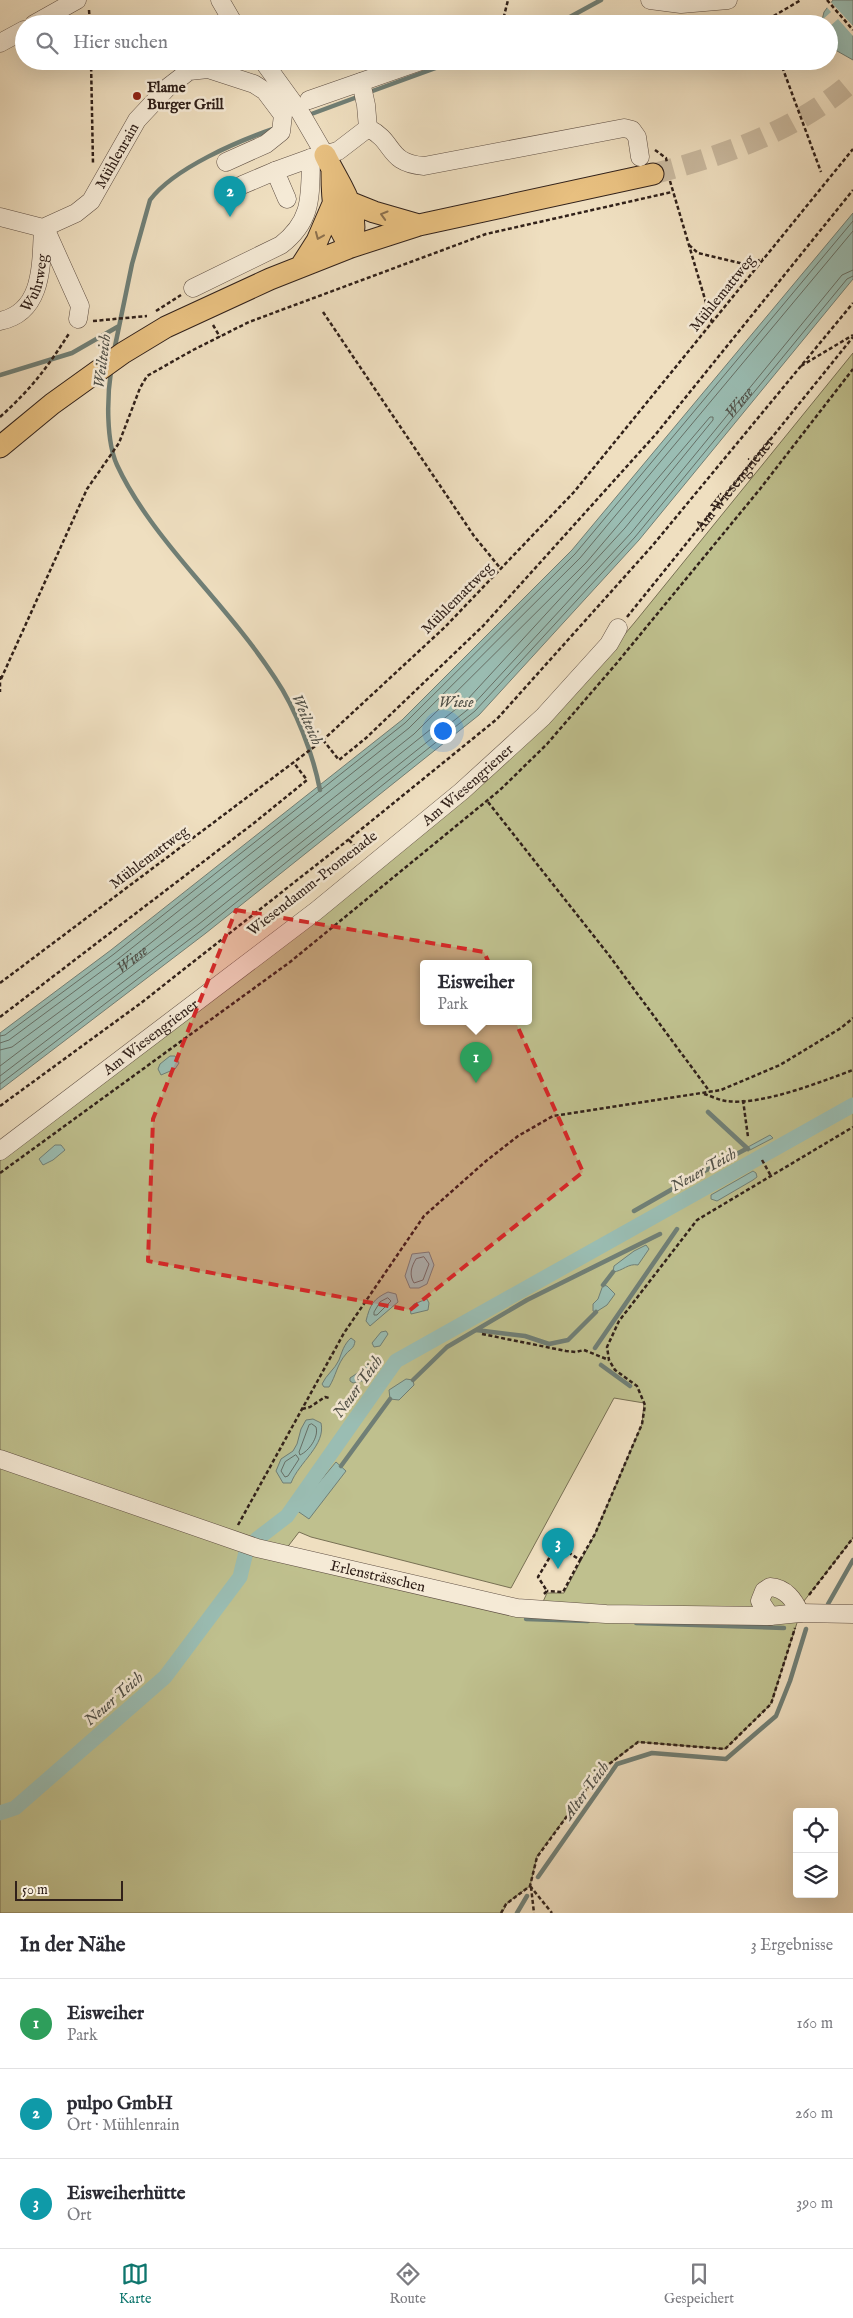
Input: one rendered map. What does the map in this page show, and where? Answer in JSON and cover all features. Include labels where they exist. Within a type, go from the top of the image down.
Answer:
[{"type":"main road","points":[[322,162],[341,203],[355,219],[356,232],[352,247]]},
{"type":"main road","points":[[0,446],[101,367],[166,327],[301,266],[419,225],[664,172]]},
{"type":"main road","points":[[341,203],[419,225]]},
{"type":"main road","points":[[301,266],[341,203]]},
{"type":"street","points":[[220,0],[229,15]]},
{"type":"street","points":[[650,0],[697,2],[728,0]]},
{"type":"street","points":[[56,15],[83,4]]},
{"type":"street","points":[[0,43],[15,35]]},
{"type":"street","name":"Mühlenrain","points":[[44,228],[76,213],[91,201],[138,120],[167,88],[190,71],[199,70]]},
{"type":"street","name":"Mühlenrain","points":[[211,70],[254,84],[266,91],[296,117]]},
{"type":"street","points":[[192,288],[281,246],[290,238],[306,216],[322,162],[267,70]]},
{"type":"street","points":[[226,162],[266,144],[296,117],[360,82],[395,70]]},
{"type":"street","points":[[360,82],[366,104],[368,128]]},
{"type":"street","points":[[368,128],[377,132],[400,161],[409,165],[424,166],[624,128],[632,130],[637,137],[640,157]]},
{"type":"street","points":[[242,185],[275,171],[322,162],[368,128]]},
{"type":"street","points":[[275,171],[287,199]]},
{"type":"street","points":[[0,217],[44,228],[80,306],[78,319]]},
{"type":"street","name":"Wuhrweg","points":[[0,321],[8,319],[29,305],[40,280],[44,228]]},
{"type":"street","name":"Am Wiesengriener","points":[[0,1151],[316,912],[462,791],[543,717],[609,644],[618,628]]},
{"type":"street","name":"Erlensträsschen","points":[[0,1459],[245,1544],[517,1608],[606,1614],[770,1616],[800,1613],[853,1614]]},
{"type":"street","points":[[770,1616],[760,1601],[764,1591],[770,1587],[783,1590],[795,1602],[800,1613]]},
{"type":"path","points":[[504,15],[508,0]]},
{"type":"path","points":[[775,15],[801,0]]},
{"type":"path","points":[[829,2],[853,30]]},
{"type":"path","points":[[91,70],[92,166]]},
{"type":"path","points":[[783,70],[821,172]]},
{"type":"path","points":[[637,137],[666,158],[664,172],[672,192],[712,323]]},
{"type":"path","name":"Mühlemattweg","points":[[0,983],[323,740],[445,627],[574,492],[853,150]]},
{"type":"path","points":[[323,740],[339,760],[366,738],[483,626],[656,434],[853,190]]},
{"type":"path","points":[[0,692],[1,677],[87,489],[119,443],[140,388],[147,376],[249,322],[486,234],[672,192]]},
{"type":"path","points":[[688,244],[698,253],[744,264],[765,258]]},
{"type":"path","points":[[105,320],[146,317],[192,288]]},
{"type":"path","points":[[0,1106],[140,1003],[348,840],[497,719],[653,546],[798,366],[853,303]]},
{"type":"path","points":[[323,312],[474,536],[501,569]]},
{"type":"path","points":[[798,366],[814,359],[853,336]]},
{"type":"path","name":"Am Wiesengriener","points":[[618,628],[853,336]]},
{"type":"path","points":[[0,417],[28,392],[41,376],[64,340]]},
{"type":"path","points":[[0,1017],[254,823],[307,780],[294,763]]},
{"type":"path","points":[[488,801],[608,954],[710,1092]]},
{"type":"path","points":[[348,840],[356,848]]},
{"type":"path","points":[[245,1544],[237,1526],[344,1333],[424,1216],[486,1161],[518,1136],[553,1116],[721,1090],[780,1065],[841,1028],[853,1018]]},
{"type":"path","points":[[703,1093],[726,1101],[758,1099],[797,1089],[853,1070]]},
{"type":"path","points":[[743,1100],[748,1136]]},
{"type":"path","points":[[547,1591],[562,1592],[595,1534],[642,1424],[645,1405],[637,1386],[615,1370],[609,1360],[607,1347],[619,1321],[696,1220],[853,1127]]},
{"type":"path","points":[[762,1160],[771,1176]]},
{"type":"path","points":[[482,1334],[566,1351],[576,1352],[584,1350],[609,1360]]},
{"type":"path","points":[[301,1410],[310,1407],[325,1397],[329,1398]]},
{"type":"path","points":[[534,1913],[530,1886],[537,1856],[600,1770],[638,1742],[725,1749],[771,1704],[804,1601],[853,1538]]},
{"type":"path","points":[[547,1591],[538,1577],[557,1545],[580,1560]]},
{"type":"path","points":[[536,1609],[547,1591]]},
{"type":"path","points":[[501,1913],[506,1904],[530,1886]]},
{"type":"path","points":[[530,1886],[552,1913]]},
{"type":"highlighted area","points":[[236,910],[484,952],[583,1172],[410,1310],[148,1261],[153,1119]]},
{"type":"green space","points":[[853,353],[853,1538],[804,1601],[771,1704],[725,1749],[638,1742],[600,1771],[537,1856],[530,1886],[508,1902],[502,1913],[0,1913],[0,1158],[588,678]],"holes":[[[614,1398],[644,1403],[642,1424],[595,1534],[564,1593],[547,1593],[541,1606],[286,1549],[299,1532],[311,1537],[511,1588]]]},
{"type":"water","points":[[833,0],[853,0],[853,60],[838,52],[838,15],[823,15]]},
{"type":"water","name":"Wiese","points":[[853,213],[853,279],[639,540],[479,715],[206,933],[0,1090],[0,1033],[111,950],[402,720],[572,550]]},
{"type":"water","points":[[170,1056],[175,1056],[179,1063],[175,1069],[161,1075],[158,1069],[160,1064]]},
{"type":"water","points":[[770,1135],[773,1138],[750,1150],[748,1147]]},
{"type":"water","points":[[55,1145],[61,1145],[65,1150],[53,1160],[43,1165],[39,1159]]},
{"type":"water","points":[[753,1171],[757,1177],[753,1180],[717,1201],[711,1199],[711,1195]]},
{"type":"water","points":[[646,1245],[649,1249],[638,1265],[631,1265],[613,1272],[614,1266],[634,1251]]},
{"type":"water","points":[[429,1252],[434,1265],[427,1284],[419,1288],[410,1288],[405,1276],[412,1254]]},
{"type":"water","points":[[603,1285],[607,1286],[615,1294],[607,1305],[596,1312],[593,1311],[593,1304],[598,1299]]},
{"type":"water","points":[[388,1292],[396,1294],[398,1302],[370,1326],[366,1321],[371,1307],[379,1297]]},
{"type":"water","points":[[427,1299],[429,1303],[428,1310],[411,1314],[410,1309],[414,1304]]},
{"type":"water","points":[[386,1331],[388,1334],[380,1346],[374,1347],[372,1343],[381,1332]]},
{"type":"water","points":[[351,1338],[355,1341],[354,1346],[341,1362],[329,1387],[324,1387],[322,1384]]},
{"type":"water","points":[[367,1364],[373,1367],[370,1369],[369,1377],[366,1380],[353,1383],[350,1381],[350,1378],[359,1372],[363,1372]]},
{"type":"water","points":[[406,1379],[413,1380],[414,1385],[399,1400],[390,1399],[389,1390]]},
{"type":"water","points":[[313,1419],[321,1423],[320,1439],[291,1483],[283,1483],[276,1471],[281,1459],[293,1451],[306,1420]]},
{"type":"water","points":[[336,1462],[346,1471],[309,1519],[296,1510]]},
{"type":"pier","points":[[829,0],[853,26],[853,36],[838,19],[838,15],[828,15],[831,12],[825,5]]},
{"type":"waterway","name":"Weilteich","points":[[574,15],[601,0]]},
{"type":"waterway","name":"Weilteich","points":[[367,93],[430,70]]},
{"type":"waterway","name":"Weilteich","points":[[306,116],[360,96]]},
{"type":"waterway","name":"Weilteich","points":[[114,351],[132,264],[150,200],[174,177],[190,167],[226,148],[276,128]]},
{"type":"waterway","points":[[0,375],[72,353],[119,326]]},
{"type":"waterway","name":"Weilteich","points":[[111,371],[109,432],[113,455],[124,480],[151,522],[246,638],[283,690],[303,732],[320,790]]},
{"type":"waterway","name":"Neuer Teich","points":[[0,1813],[15,1808],[165,1677],[240,1577],[246,1552],[257,1539],[287,1516],[396,1361],[853,1105]]},
{"type":"waterway","points":[[708,1112],[748,1149]]},
{"type":"waterway","points":[[634,1211],[746,1149]]},
{"type":"waterway","points":[[595,1348],[677,1229]]},
{"type":"waterway","points":[[413,1380],[447,1347],[527,1300],[660,1234]]},
{"type":"waterway","points":[[603,1285],[613,1272]]},
{"type":"waterway","points":[[476,1330],[525,1336],[549,1344],[568,1340],[596,1312]]},
{"type":"waterway","points":[[601,1365],[630,1386]]},
{"type":"waterway","points":[[341,1466],[390,1399]]},
{"type":"waterway","name":"Neuer Teich","points":[[289,1514],[296,1510]]},
{"type":"waterway","name":"Alter Teich","points":[[828,1604],[853,1560]]},
{"type":"waterway","points":[[526,1619],[588,1621]]},
{"type":"waterway","points":[[636,1623],[784,1628]]},
{"type":"waterway","name":"Alter Teich","points":[[538,1877],[617,1764],[652,1753],[726,1759],[776,1716],[790,1681],[806,1629]]},
{"type":"waterway","name":"Alter Teich","points":[[517,1913],[527,1896]]},
{"type":"tunnel","points":[[653,174],[680,167],[759,139],[808,114],[831,99],[853,81]]},
{"type":"place","name":"Flame Burger Grill","points":[[137,96]]},
{"type":"place","name":"pulpo GmbH","points":[[230,217]]},
{"type":"place","name":"Eisweiher","points":[[476,1083]]},
{"type":"place","name":"Eisweiherhütte","points":[[558,1569]]}]
